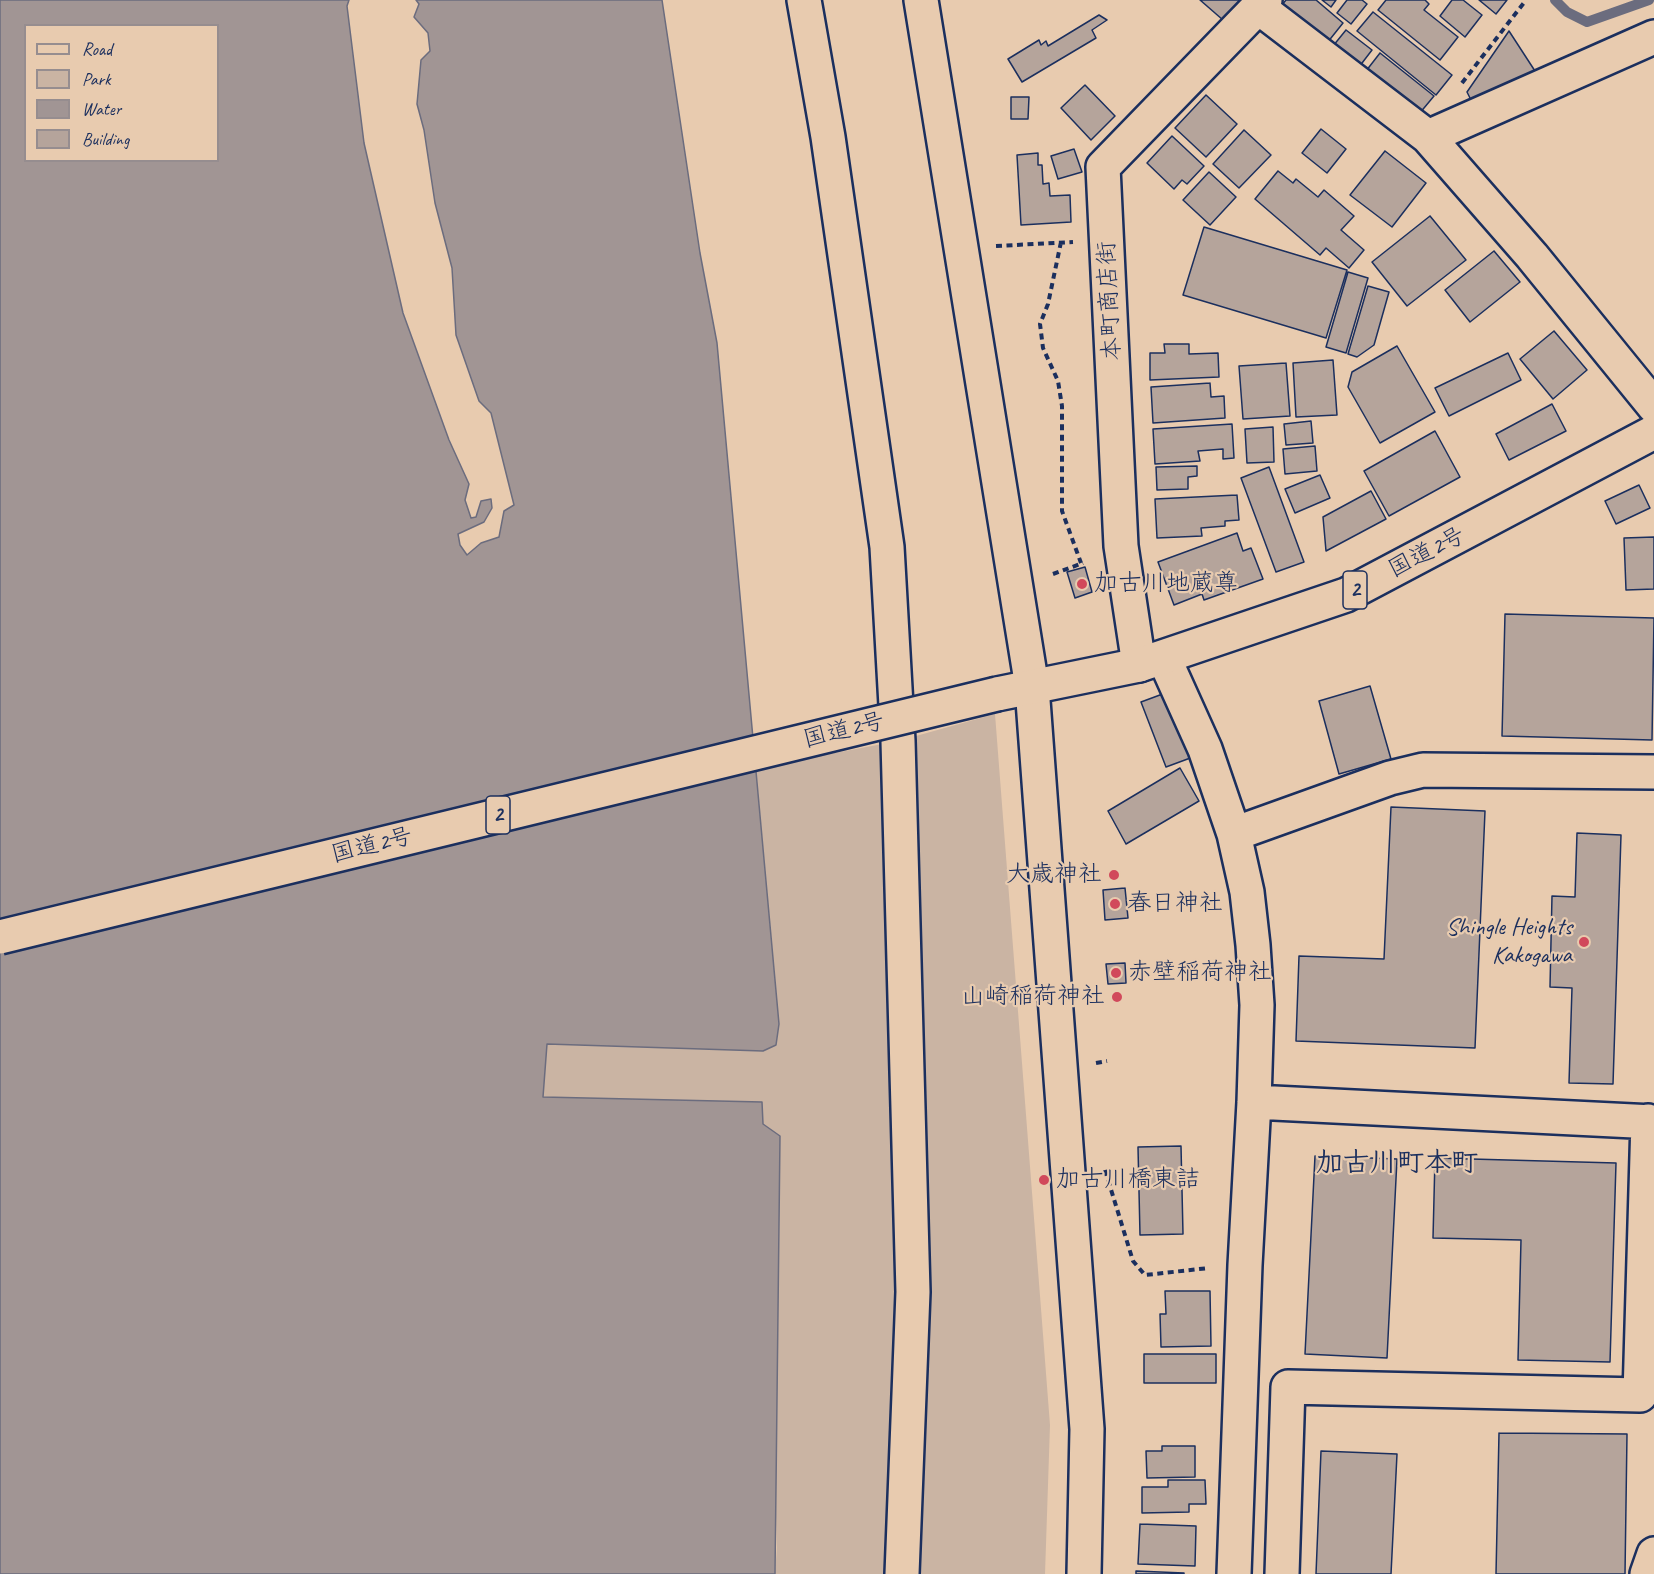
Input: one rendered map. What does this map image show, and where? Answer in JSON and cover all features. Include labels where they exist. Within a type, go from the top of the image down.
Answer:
[{"type":"main road","points":[[804,0],[828,137],[888,570],[898,741],[913,1292],[902,1574]]},
{"type":"main road","points":[[921,0],[1032,687],[1087,1429],[1084,1574]]},
{"type":"main road","points":[[1261,4],[1428,137],[1532,256],[1654,406]]},
{"type":"main road","name":"本町商店街","points":[[1234,1574],[1257,1005],[1253,945],[1247,892],[1234,834],[1205,749],[1152,662],[1121,546],[1103,167],[1261,4]]},
{"type":"main road","points":[[1428,137],[1654,38]]},
{"type":"main road","name":"国道2号","points":[[0,937],[997,694],[1152,662],[1346,595],[1654,432]]},
{"type":"main road","points":[[1234,834],[1390,778],[1423,770],[1654,772]]},
{"type":"main road","points":[[1254,1102],[1651,1122],[1640,1395],[1288,1387],[1282,1574]]},
{"type":"main road","points":[[1647,1574],[1654,1554]]},
{"type":"path","points":[[1460,85],[1526,0]]},
{"type":"path","points":[[1061,242],[1048,304],[1040,324],[1043,348],[1058,381],[1062,406],[1062,511],[1081,563]]},
{"type":"path","points":[[992,246],[1034,244]]},
{"type":"path","points":[[1053,574],[1081,563],[1089,564]]},
{"type":"path","points":[[1091,1063],[1107,1061]]},
{"type":"path","points":[[1099,1167],[1105,1170],[1133,1261],[1145,1275],[1245,1265]]},
{"type":"green space","points":[[995,714],[1050,1425],[1045,1574],[775,1574],[777,1547],[762,1102],[543,1098],[546,1044],[763,1051],[776,1045],[779,1024],[756,768],[898,741]]},
{"type":"water","points":[[0,0],[349,0],[347,6],[364,143],[403,313],[449,440],[469,484],[465,500],[471,518],[476,517],[481,501],[491,499],[492,508],[484,522],[458,534],[460,545],[467,555],[481,543],[499,537],[504,511],[514,505],[491,413],[479,401],[456,335],[452,268],[435,203],[424,130],[417,104],[421,60],[430,51],[428,33],[414,17],[419,4],[416,0],[662,0],[700,253],[717,343],[779,1024],[776,1045],[763,1051],[547,1044],[543,1097],[762,1102],[763,1124],[780,1136],[775,1574],[0,1574]]},
{"type":"building","points":[[1200,0],[1240,0],[1223,20]]},
{"type":"building","points":[[1286,0],[1316,0],[1343,23],[1327,43],[1281,6]]},
{"type":"building","points":[[1322,0],[1336,0],[1331,7]]},
{"type":"building","points":[[1347,0],[1362,0],[1367,4],[1351,24],[1337,13]]},
{"type":"building","points":[[1386,0],[1425,0],[1429,4],[1424,10],[1458,37],[1440,60],[1378,10]]},
{"type":"building","points":[[1452,0],[1463,0],[1482,15],[1465,37],[1440,16]]},
{"type":"building","points":[[1479,0],[1507,0],[1496,14]]},
{"type":"building","points":[[1373,12],[1452,75],[1436,95],[1357,31]]},
{"type":"building","points":[[1099,15],[1107,20],[1092,30],[1096,38],[1022,82],[1008,59],[1039,40],[1041,45],[1046,41],[1048,46]]},
{"type":"building","points":[[1346,30],[1372,50],[1359,67],[1333,46]]},
{"type":"building","points":[[1509,31],[1535,71],[1471,100],[1467,92]]},
{"type":"building","points":[[1380,53],[1434,96],[1419,114],[1366,71]]},
{"type":"building","points":[[1085,85],[1115,116],[1091,140],[1061,108]]},
{"type":"building","points":[[1206,95],[1237,124],[1206,157],[1175,128]]},
{"type":"building","points":[[1011,97],[1029,97],[1028,119],[1011,119]]},
{"type":"building","points":[[1321,129],[1346,149],[1327,173],[1302,153]]},
{"type":"building","points":[[1244,130],[1271,155],[1239,188],[1213,164]]},
{"type":"building","points":[[1172,136],[1204,166],[1187,184],[1182,180],[1174,189],[1147,163]]},
{"type":"building","points":[[1074,149],[1082,172],[1058,179],[1051,156]]},
{"type":"building","points":[[1385,151],[1426,183],[1392,227],[1350,195]]},
{"type":"building","points":[[1038,153],[1038,165],[1042,165],[1043,184],[1049,183],[1050,196],[1070,195],[1071,222],[1021,225],[1017,155]]},
{"type":"building","points":[[1278,171],[1293,183],[1296,179],[1318,197],[1324,190],[1354,216],[1341,230],[1364,250],[1349,268],[1326,248],[1320,255],[1255,199]]},
{"type":"building","points":[[1209,172],[1236,197],[1210,225],[1183,200]]},
{"type":"building","points":[[1430,216],[1466,260],[1407,306],[1372,262]]},
{"type":"building","points":[[1204,227],[1347,270],[1326,338],[1183,295]]},
{"type":"building","points":[[1494,251],[1520,282],[1470,322],[1445,290]]},
{"type":"building","points":[[1348,272],[1368,278],[1346,353],[1326,347]]},
{"type":"building","points":[[1368,286],[1389,292],[1374,345],[1357,357],[1348,354]]},
{"type":"building","points":[[1554,331],[1587,370],[1553,399],[1520,359]]},
{"type":"building","points":[[1164,344],[1189,344],[1189,354],[1218,353],[1219,377],[1150,380],[1150,353],[1165,353]]},
{"type":"building","points":[[1397,346],[1435,412],[1380,443],[1348,387],[1352,372]]},
{"type":"building","points":[[1508,353],[1521,380],[1449,416],[1435,388]]},
{"type":"building","points":[[1333,360],[1337,415],[1296,417],[1293,363]]},
{"type":"building","points":[[1286,363],[1290,416],[1243,419],[1239,366]]},
{"type":"building","points":[[1210,383],[1211,397],[1224,396],[1225,418],[1153,423],[1151,387]]},
{"type":"building","points":[[1552,404],[1566,431],[1509,460],[1496,434]]},
{"type":"building","points":[[1311,421],[1313,443],[1286,445],[1284,424]]},
{"type":"building","points":[[1232,424],[1234,458],[1223,459],[1223,449],[1198,451],[1200,461],[1155,464],[1153,429]]},
{"type":"building","points":[[1273,427],[1274,462],[1247,463],[1245,429]]},
{"type":"building","points":[[1435,431],[1460,477],[1389,516],[1364,471]]},
{"type":"building","points":[[1315,446],[1317,471],[1285,474],[1283,449]]},
{"type":"building","points":[[1197,466],[1197,476],[1188,477],[1188,489],[1157,490],[1156,467]]},
{"type":"building","points":[[1269,467],[1304,562],[1276,572],[1241,478]]},
{"type":"building","points":[[1320,475],[1330,498],[1295,513],[1285,489]]},
{"type":"building","points":[[1639,485],[1650,508],[1616,524],[1605,501]]},
{"type":"building","points":[[1371,491],[1386,519],[1326,551],[1323,517]]},
{"type":"building","points":[[1237,495],[1239,520],[1225,521],[1225,526],[1201,528],[1202,536],[1157,538],[1155,499]]},
{"type":"building","points":[[1237,533],[1243,551],[1251,548],[1263,579],[1204,600],[1202,594],[1174,605],[1158,562]]},
{"type":"building","points":[[1654,537],[1654,589],[1626,590],[1624,538]]},
{"type":"building","points":[[1085,567],[1092,592],[1075,598],[1067,572]]},
{"type":"building","points":[[1505,614],[1654,618],[1652,740],[1502,736]]},
{"type":"building","points":[[1370,686],[1391,759],[1339,774],[1319,701]]},
{"type":"building","points":[[1168,692],[1193,757],[1166,767],[1141,702]]},
{"type":"building","points":[[1180,768],[1199,801],[1126,844],[1108,811]]},
{"type":"building","points":[[1391,807],[1485,811],[1475,1048],[1296,1041],[1299,956],[1384,959]]},
{"type":"building","name":"Shingle Heights Kakogawa","points":[[1577,833],[1621,835],[1613,1084],[1569,1083],[1572,988],[1550,987],[1552,896],[1575,897]]},
{"type":"building","points":[[1125,888],[1128,918],[1105,920],[1103,890]]},
{"type":"building","name":"赤壁稲荷神社","points":[[1125,963],[1126,983],[1108,984],[1106,964]]},
{"type":"building","points":[[1181,1146],[1183,1234],[1140,1235],[1138,1147]]},
{"type":"building","points":[[1315,1156],[1397,1159],[1387,1358],[1305,1354]]},
{"type":"building","points":[[1435,1158],[1616,1163],[1610,1362],[1518,1360],[1521,1240],[1433,1238]]},
{"type":"building","points":[[1165,1291],[1210,1291],[1211,1346],[1161,1347],[1160,1314],[1166,1314]]},
{"type":"building","points":[[1144,1354],[1216,1354],[1216,1383],[1144,1383]]},
{"type":"building","points":[[1499,1433],[1627,1434],[1625,1574],[1496,1574]]},
{"type":"building","points":[[1162,1446],[1195,1446],[1195,1477],[1147,1478],[1146,1451],[1162,1451]]},
{"type":"building","points":[[1321,1451],[1397,1454],[1391,1574],[1316,1574]]},
{"type":"building","points":[[1168,1480],[1205,1480],[1206,1504],[1189,1504],[1189,1512],[1142,1513],[1142,1487],[1168,1487]]},
{"type":"building","points":[[1140,1524],[1196,1526],[1195,1566],[1138,1564]]},
{"type":"building","points":[[1136,1571],[1184,1573],[1184,1574],[1136,1574]]},
{"type":"waterway","points":[[1555,0],[1567,12],[1587,22],[1649,0]]},
{"type":"place","name":"加古川地蔵尊","points":[[1082,584]]},
{"type":"place","name":"大歳神社","points":[[1114,875]]},
{"type":"place","name":"春日神社","points":[[1115,904]]},
{"type":"place","name":"Shingle Heights Kakogawa","points":[[1584,942]]},
{"type":"place","name":"赤壁稲荷神社","points":[[1116,973]]},
{"type":"place","name":"山崎稲荷神社","points":[[1117,997]]},
{"type":"place","name":"加古川橋東詰","points":[[1044,1180]]},
{"type":"district","name":"加古川町本町","points":[[1397,1164]]}]
